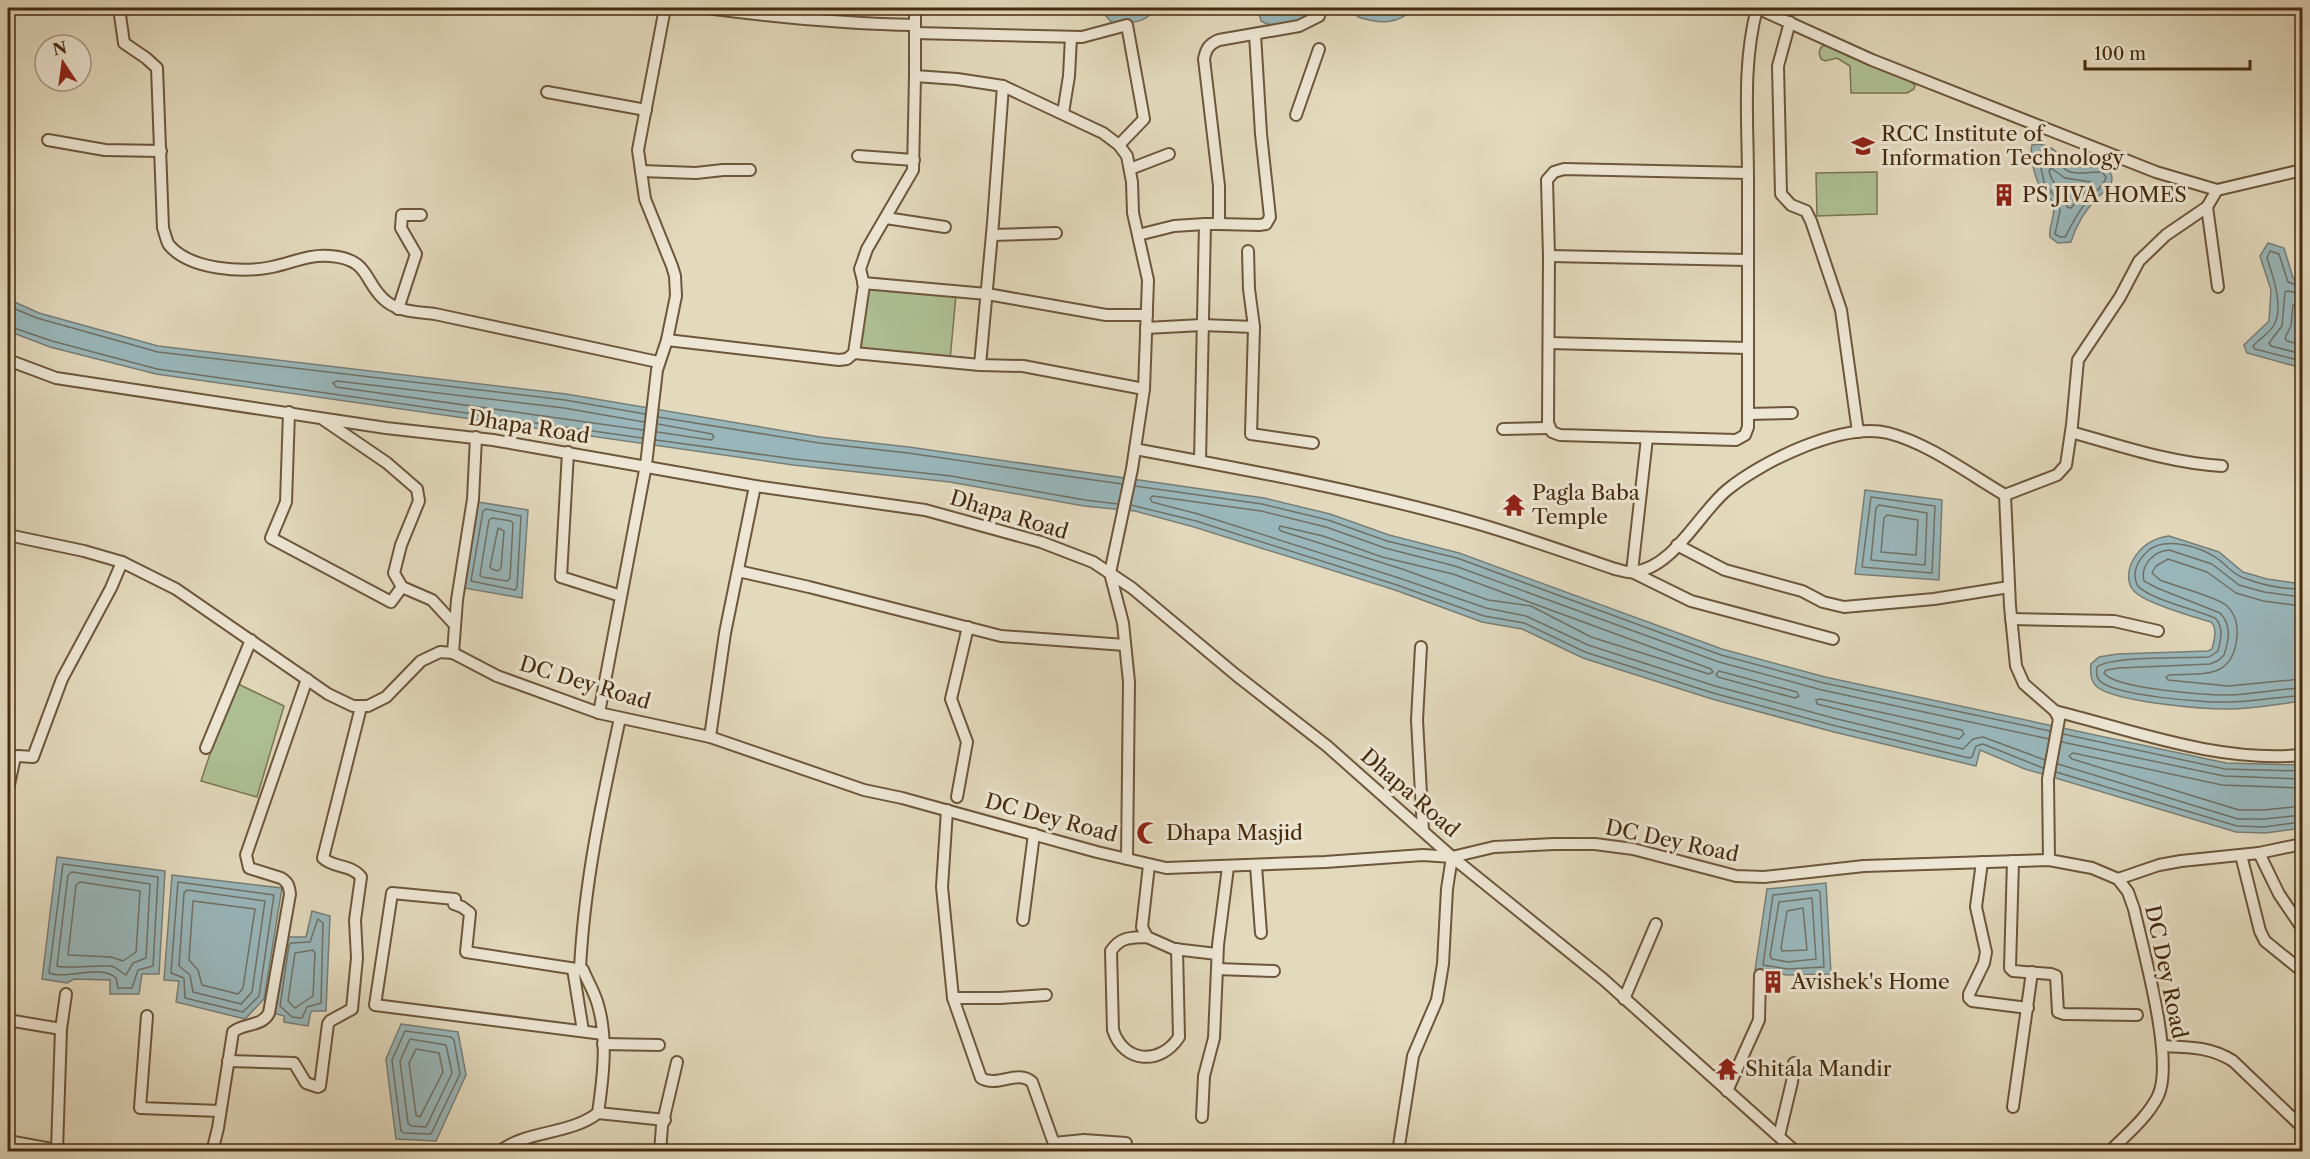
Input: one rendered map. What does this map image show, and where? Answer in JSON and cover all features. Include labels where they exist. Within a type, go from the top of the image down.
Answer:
[{"type":"street","points":[[119,8],[124,43],[156,68],[163,228],[167,243],[181,256],[199,263],[238,270],[275,267],[305,257],[330,256],[346,259],[363,267],[379,295],[398,309],[446,316],[658,366]]},
{"type":"street","points":[[599,713],[646,465],[658,366],[667,340],[676,296],[675,276],[645,199],[639,150],[665,8]]},
{"type":"street","points":[[706,8],[794,20],[1071,37],[1082,37],[1127,25],[1144,119],[1119,145]]},
{"type":"street","points":[[667,340],[839,360],[847,359],[854,353],[863,283],[860,269],[862,262],[913,170],[915,8]]},
{"type":"street","points":[[1748,173],[1564,170],[1554,172],[1548,180],[1549,428],[1552,432],[1560,435],[1736,440],[1745,435],[1748,427],[1748,173],[1747,70],[1748,44],[1757,8],[1872,60],[2156,172],[2217,190],[2302,170]]},
{"type":"street","points":[[1219,224],[1219,186],[1204,59],[1206,51],[1211,44],[1219,40],[1299,26],[1319,15]]},
{"type":"street","points":[[1790,22],[1778,66],[1781,194],[1791,205],[1806,212],[1836,293],[1846,333],[1858,432]]},
{"type":"street","points":[[1138,235],[1174,226],[1266,224],[1270,217],[1261,134],[1255,34]]},
{"type":"street","points":[[1063,113],[1069,76],[1071,37]]},
{"type":"street","points":[[1296,115],[1319,49]]},
{"type":"street","points":[[915,76],[1003,86],[1103,133],[1119,145],[1127,156],[1130,169],[1132,213],[1148,280],[1144,389],[1132,469],[1119,521],[1110,573],[1123,623],[1129,682],[1127,860]]},
{"type":"street","points":[[980,365],[1003,86]]},
{"type":"street","points":[[547,93],[646,110]]},
{"type":"street","points":[[48,140],[105,150],[161,151]]},
{"type":"street","points":[[1130,169],[1169,154]]},
{"type":"street","points":[[858,156],[914,160]]},
{"type":"street","points":[[641,171],[696,173],[750,170]]},
{"type":"street","points":[[2005,495],[2057,475],[2066,465],[2078,360],[2120,297],[2139,261],[2166,235],[2207,207],[2217,190]]},
{"type":"street","points":[[2207,207],[2217,287]]},
{"type":"street","points":[[398,309],[417,254],[401,228],[402,215],[421,215]]},
{"type":"street","points":[[886,218],[945,226]]},
{"type":"street","points":[[1200,461],[1204,224]]},
{"type":"street","points":[[992,235],[1056,233]]},
{"type":"street","points":[[1248,251],[1249,289],[1254,327],[1251,434],[1313,443]]},
{"type":"street","points":[[1549,256],[1748,260]]},
{"type":"street","points":[[863,283],[987,294],[1107,315],[1147,315]]},
{"type":"street","points":[[1146,328],[1202,325],[1254,327]]},
{"type":"street","points":[[1549,343],[1748,348]]},
{"type":"street","points":[[854,353],[980,365],[1023,366],[1144,389]]},
{"type":"street","name":"Dhapa Road","points":[[8,360],[56,378],[323,418],[476,437],[646,465],[755,486],[925,510],[1041,542],[1093,562],[1132,588],[1236,675],[1327,746],[1452,856],[1624,999],[1796,1152]]},
{"type":"street","points":[[289,412],[286,502],[271,538],[391,602],[402,587]]},
{"type":"street","points":[[1748,414],[1792,413]]},
{"type":"street","points":[[323,418],[387,463],[417,489],[419,501],[401,545],[394,573],[402,587],[432,600],[455,625]]},
{"type":"street","points":[[1503,429],[1549,428]]},
{"type":"street","points":[[1632,572],[1649,568],[1665,559],[1726,490],[1745,477],[1802,446],[1858,432],[1885,432],[1911,440],[2005,495]]},
{"type":"street","points":[[2071,432],[2167,459],[2197,465],[2222,466]]},
{"type":"street","points":[[8,535],[84,551],[122,562],[176,589],[328,694],[353,706],[368,706],[386,697],[421,661],[440,652],[453,653],[457,600],[473,499],[476,437]]},
{"type":"street","points":[[1632,572],[1647,438]]},
{"type":"street","points":[[1135,449],[1302,481],[1450,517],[1539,543],[1615,569],[1632,572],[1699,604],[1833,639]]},
{"type":"street","points":[[568,452],[561,577],[621,596]]},
{"type":"street","points":[[710,737],[725,633],[755,486]]},
{"type":"street","points":[[2005,495],[2011,619],[2016,666],[2024,684],[2057,715],[2197,747],[2252,756],[2302,755]]},
{"type":"street","points":[[1677,546],[1725,570],[1802,591],[1833,605],[1934,599],[2009,587]]},
{"type":"street","points":[[8,789],[15,757],[33,757],[62,679],[111,588],[122,562]]},
{"type":"street","points":[[738,571],[809,586],[1001,636],[1125,645]]},
{"type":"street","points":[[2011,619],[2114,621],[2158,631]]},
{"type":"street","points":[[957,797],[968,742],[951,699],[968,627]]},
{"type":"street","points":[[206,747],[250,640]]},
{"type":"street","points":[[1421,646],[1417,720],[1423,830]]},
{"type":"street","name":"DC Dey Road","points":[[453,653],[497,676],[599,713],[710,737],[864,790],[947,810],[1127,860],[1166,868],[1256,866],[1423,855],[1452,856],[1494,847],[1595,844],[1633,849],[1736,876],[1764,877],[1834,867],[2049,860],[2092,868],[2118,879],[2128,892],[2134,909],[2163,1046],[2160,1094],[2147,1115],[2109,1152]]},
{"type":"street","points":[[212,1152],[232,1032],[239,1027],[263,1021],[269,1013],[290,888],[281,878],[249,868],[246,855],[307,679]]},
{"type":"street","points":[[228,1061],[294,1063],[306,1083],[318,1087],[320,1086],[328,1024],[352,1009],[357,958],[355,920],[361,877],[350,868],[327,862],[323,858],[361,707]]},
{"type":"street","points":[[2049,860],[2048,779],[2057,715]]},
{"type":"street","points":[[583,1031],[578,970],[580,969],[582,922],[620,718]]},
{"type":"street","points":[[947,810],[942,888],[953,998],[981,1078],[991,1082],[1020,1077],[1032,1082],[1055,1147],[1099,1140],[1126,1143]]},
{"type":"street","points":[[1023,920],[1034,834]]},
{"type":"street","points":[[2118,879],[2181,861],[2259,853],[2302,844]]},
{"type":"street","points":[[2259,853],[2279,894],[2298,914],[2302,928]]},
{"type":"street","points":[[2241,855],[2260,931],[2265,941],[2302,971]]},
{"type":"street","points":[[1398,1152],[1413,1056],[1437,1000],[1443,964],[1447,889],[1452,856]]},
{"type":"street","points":[[2013,861],[2010,968],[2013,971],[2056,976],[2058,1012],[2137,1016]]},
{"type":"street","points":[[1982,862],[1976,907],[1986,952],[1984,963],[1969,998],[1972,1002],[2028,1008]]},
{"type":"street","points":[[1147,937],[1142,927],[1149,865]]},
{"type":"street","points":[[1256,866],[1261,933]]},
{"type":"street","points":[[1202,1117],[1204,1076],[1214,1038],[1217,954],[1227,867]]},
{"type":"street","points":[[578,970],[466,952],[470,914],[454,904],[455,899],[392,894],[375,1005],[583,1031],[603,1039],[659,1045]]},
{"type":"street","points":[[1624,999],[1656,924]]},
{"type":"street","points":[[1177,949],[1179,1037],[1172,1048],[1160,1054],[1140,1056],[1126,1052],[1117,1041],[1113,1030],[1112,951],[1117,942],[1122,939],[1147,937],[1177,949],[1217,954]]},
{"type":"street","points":[[1217,969],[1274,971]]},
{"type":"street","points":[[578,970],[598,1005],[603,1039],[598,1113]]},
{"type":"street","points":[[2013,1107],[2032,972]]},
{"type":"street","points":[[1727,1091],[1759,1020],[1760,975]]},
{"type":"street","points":[[8,1141],[62,1151],[61,1029],[66,994]]},
{"type":"street","points":[[953,998],[1046,995]]},
{"type":"street","points":[[147,1016],[140,1108],[220,1111]]},
{"type":"street","points":[[8,1020],[61,1029]]},
{"type":"street","points":[[2163,1046],[2195,1047],[2222,1054],[2233,1061],[2302,1127]]},
{"type":"street","points":[[660,1152],[662,1126],[677,1062]]},
{"type":"street","points":[[1779,1136],[1792,1082],[1794,1063]]},
{"type":"street","points":[[499,1152],[519,1142],[587,1122],[598,1113],[665,1120]]},
{"type":"green space","points":[[1828,44],[1909,79],[1915,86],[1914,89],[1907,93],[1851,93],[1850,66],[1837,58],[1825,61],[1821,59],[1819,53],[1821,47]]},
{"type":"green space","points":[[1877,172],[1877,214],[1817,216],[1816,173]]},
{"type":"green space","points":[[866,285],[944,296],[956,295],[950,360],[856,354]]},
{"type":"green space","points":[[234,682],[284,706],[257,797],[201,781]]},
{"type":"water","points":[[1103,8],[1153,8],[1143,20],[1114,25],[1105,15]]},
{"type":"water","points":[[1258,8],[1312,8],[1303,18],[1289,24],[1274,25],[1261,21]]},
{"type":"water","points":[[1352,8],[1414,8],[1402,18],[1381,22],[1358,17]]},
{"type":"water","points":[[2039,144],[2051,148],[2071,165],[2106,167],[2111,175],[2111,185],[2085,212],[2071,242],[2058,243],[2050,237],[2054,207],[2039,184],[2032,161],[2032,145]]},
{"type":"water","points":[[2268,243],[2284,248],[2293,278],[2302,282],[2302,368],[2247,353],[2244,345],[2269,321],[2271,290],[2260,256]]},
{"type":"water","points":[[8,299],[39,313],[158,346],[566,394],[820,437],[909,447],[1264,498],[1330,514],[1389,535],[1459,553],[1722,649],[1825,677],[2226,763],[2302,765],[2302,828],[2265,833],[2236,832],[2025,769],[1980,750],[1976,766],[1834,732],[1712,699],[1583,658],[1522,629],[1482,622],[1395,590],[1194,527],[1135,511],[1084,506],[950,482],[793,465],[156,374],[50,347],[8,331]]},
{"type":"water","points":[[1865,490],[1942,500],[1939,580],[1855,574]]},
{"type":"water","points":[[478,502],[528,510],[522,598],[464,588]]},
{"type":"water","points":[[2169,536],[2219,552],[2243,572],[2267,579],[2302,584],[2302,701],[2237,709],[2199,708],[2159,704],[2120,696],[2105,692],[2094,684],[2091,664],[2099,657],[2212,649],[2215,631],[2211,622],[2148,600],[2139,596],[2131,588],[2129,576],[2133,560],[2148,544]]},
{"type":"water","points":[[57,857],[165,871],[159,974],[142,974],[139,994],[110,994],[110,980],[74,979],[67,983],[42,979]]},
{"type":"water","points":[[172,875],[282,888],[264,999],[245,1019],[176,1002],[179,981],[164,980]]},
{"type":"water","points":[[1826,883],[1831,974],[1787,975],[1755,970],[1767,889]]},
{"type":"water","points":[[312,911],[330,916],[326,1011],[311,1011],[308,1026],[284,1022],[284,1016],[273,1013],[284,937],[306,937]]},
{"type":"water","points":[[401,1024],[458,1032],[466,1075],[436,1141],[396,1139],[386,1059]]},
{"type":"place","name":"RCC Institute of Information Technology","points":[[1863,146]]},
{"type":"place","name":"PS JIVA HOMES","points":[[2004,195]]},
{"type":"place","name":"Pagla Baba Temple","points":[[1514,505]]},
{"type":"place","name":"Dhapa Masjid","points":[[1148,833]]},
{"type":"place","name":"Avishek's Home","points":[[1773,982]]},
{"type":"place","name":"Shitala Mandir","points":[[1727,1069]]}]
